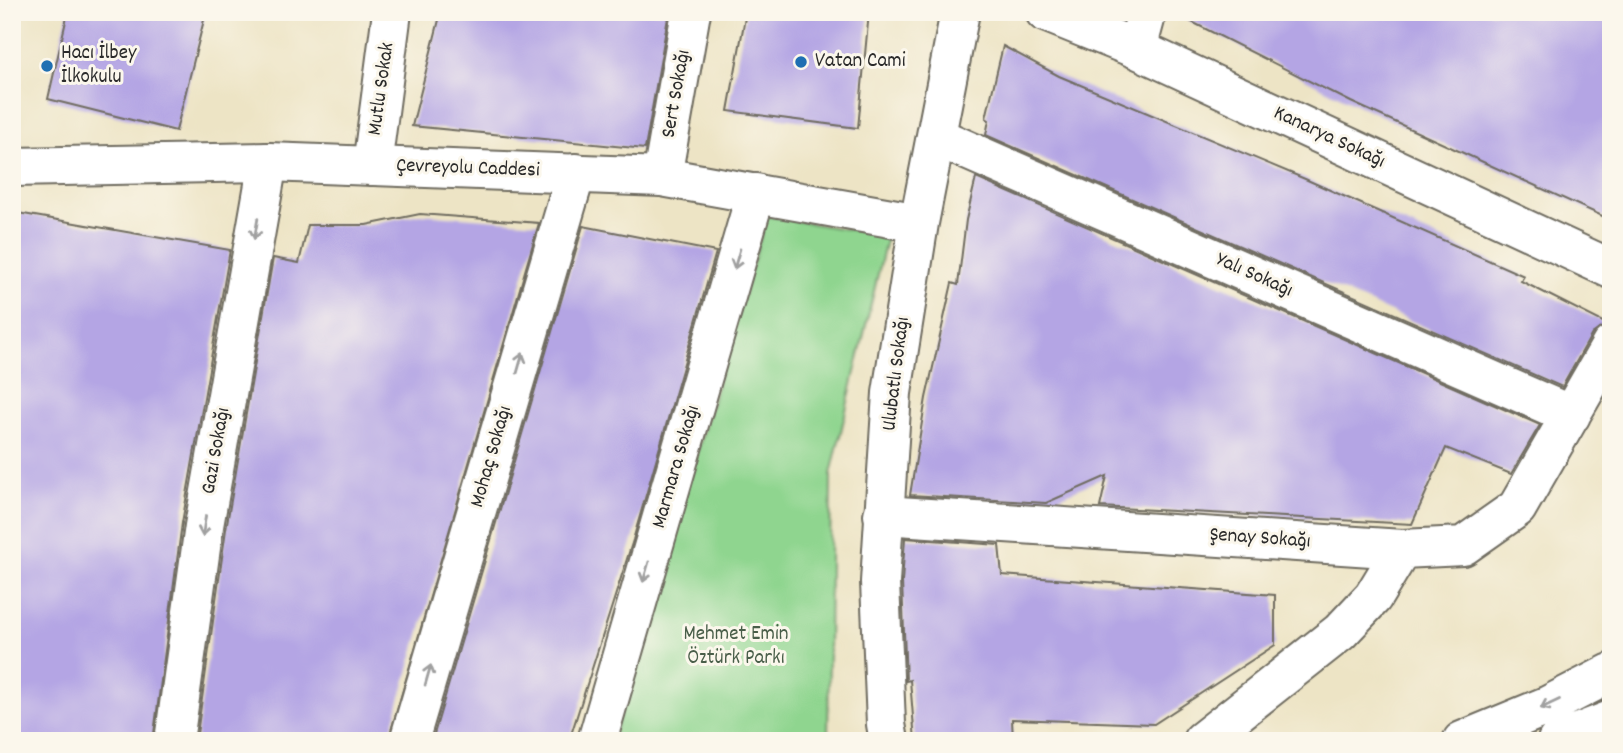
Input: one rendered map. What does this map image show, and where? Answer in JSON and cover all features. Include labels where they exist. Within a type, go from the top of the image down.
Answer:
[{"type":"main road","name":"Mutlu Sokak","points":[[372,166],[392,12]]},
{"type":"main road","name":"Sert Sokağı","points":[[662,177],[691,12]]},
{"type":"main road","name":"Ulubatlı Sokağı","points":[[885,735],[880,582],[892,393],[919,223],[960,12]]},
{"type":"main road","name":"Kanarya Sokağı","points":[[1045,12],[1137,49],[1611,270]]},
{"type":"main road","points":[[1137,49],[1147,12]]},
{"type":"main road","name":"Yalı Sokağı","points":[[937,137],[1571,415]]},
{"type":"main road","name":"Çevreyolu Caddesi","points":[[12,167],[268,162],[662,177],[919,223]]},
{"type":"main road","name":"Gazi Sokağı","points":[[174,741],[204,526],[268,162]]},
{"type":"main road","name":"Mohaç Sokağı","points":[[410,741],[576,173]]},
{"type":"main road","name":"Marmara Sokağı","points":[[597,741],[756,193]]},
{"type":"main road","name":"Şenay Sokağı","points":[[883,515],[1402,548],[1463,547],[1517,508],[1611,345]]},
{"type":"main road","points":[[1202,741],[1340,632],[1373,597],[1402,548]]},
{"type":"main road","points":[[1462,741],[1549,705],[1611,673]]},
{"type":"main road","points":[[1557,741],[1611,720]]},
{"type":"green space","name":"Mehmet Emin Öztürk Parkı","points":[[767,216],[887,236],[831,474],[828,741],[612,741]]},
{"type":"building","points":[[68,12],[206,12],[176,131],[48,99]]},
{"type":"building","points":[[441,12],[669,12],[645,149],[412,126]]},
{"type":"building","name":"Vatan Cami","points":[[746,12],[869,12],[858,128],[728,111]]},
{"type":"building","points":[[1172,12],[1611,12],[1611,220],[1351,102]]},
{"type":"building","points":[[1003,46],[1059,76],[1305,179],[1524,276],[1521,281],[1607,324],[1592,334],[1562,387],[986,135],[989,120],[986,118]]},
{"type":"building","points":[[976,178],[1540,425],[1511,474],[1446,448],[1412,524],[1100,507],[1107,476],[1046,503],[910,495],[926,398],[952,283],[958,285],[966,220]]},
{"type":"building","points":[[12,212],[230,250],[182,523],[153,741],[12,741]]},
{"type":"building","points":[[420,214],[539,223],[388,741],[196,741],[226,529],[273,258],[299,263],[308,225],[366,225]]},
{"type":"building","points":[[583,226],[716,252],[633,540],[569,741],[432,741]]},
{"type":"building","points":[[905,538],[999,545],[1002,575],[1275,595],[1275,645],[1154,724],[1012,719],[1013,741],[915,741],[910,680],[906,681],[902,582]]},
{"type":"place","name":"Vatan Cami","points":[[801,62]]},
{"type":"place","name":"Hacı İlbey İlkokulu","points":[[47,66]]}]
